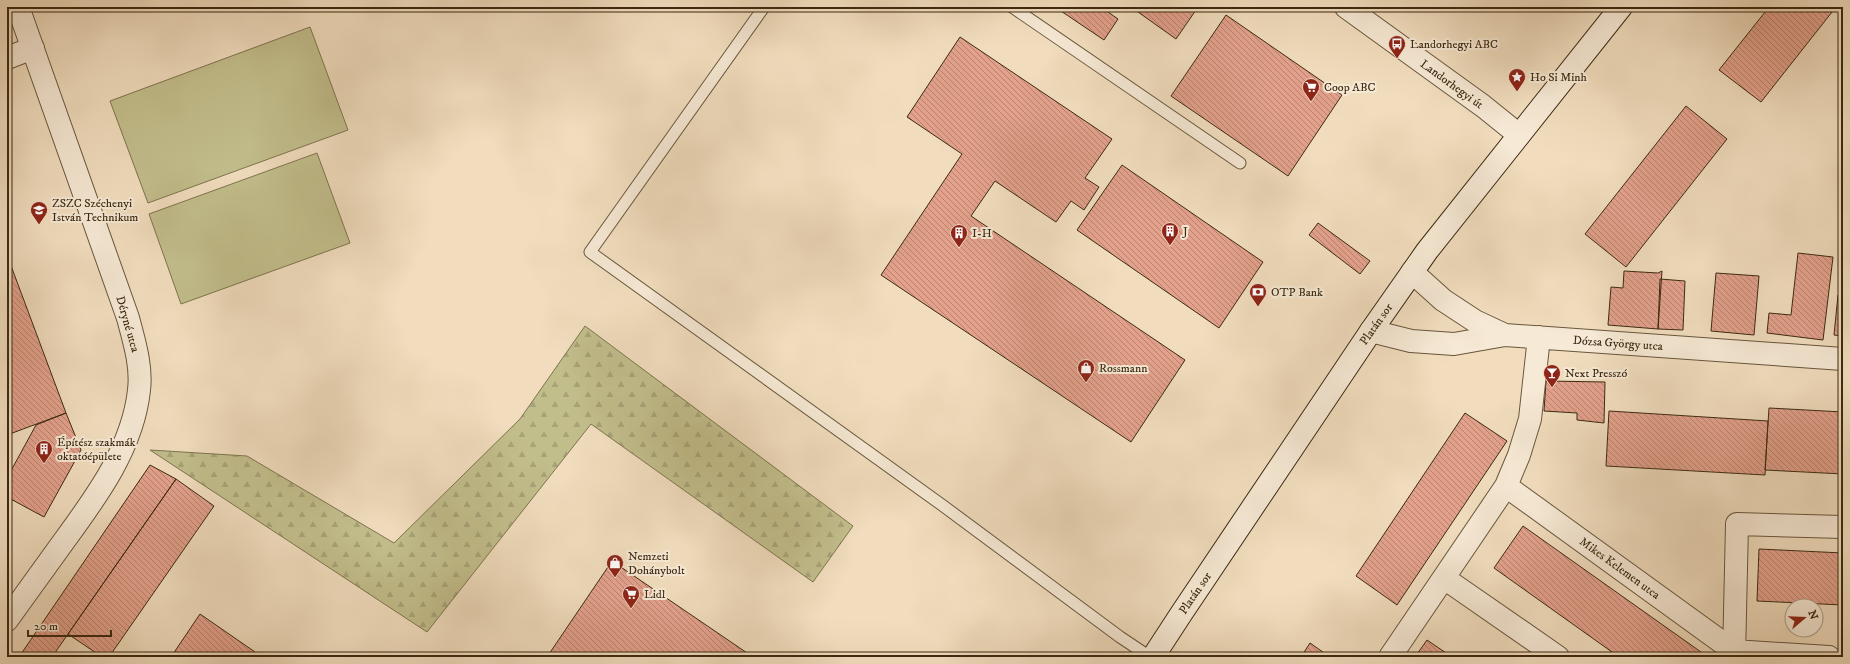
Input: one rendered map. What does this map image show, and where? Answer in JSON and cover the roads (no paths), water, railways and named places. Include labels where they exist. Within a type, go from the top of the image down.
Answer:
[{"type":"street","name":"Déryné utca","points":[[7,620],[94,500],[120,456],[133,424],[139,389],[138,355],[128,318],[18,7]]},
{"type":"street","name":"Landorhegyi út","points":[[1346,7],[1483,106],[1519,135]]},
{"type":"street","name":"Platán sor","points":[[1153,657],[1180,614],[1371,330],[1412,272],[1621,7]]},
{"type":"street","points":[[7,58],[32,48]]},
{"type":"street","name":"Dózsa György utca","points":[[1412,272],[1443,300],[1475,321],[1505,335],[1843,360]]},
{"type":"street","points":[[1371,330],[1411,342],[1454,344],[1505,335]]},
{"type":"street","points":[[1390,657],[1506,486],[1519,455],[1530,419],[1539,337]]},
{"type":"street","name":"Mikes Kelemen utca","points":[[1506,486],[1734,654]]},
{"type":"street","points":[[1829,657],[1734,654],[1737,524],[1843,527]]},
{"type":"street","points":[[1444,578],[1558,657]]},
{"type":"lane","points":[[764,7],[590,252],[942,505],[1120,637],[1150,657]]},
{"type":"lane","points":[[1012,7],[1240,164]]},
{"type":"place","name":"Landorhegyi ABC","points":[[1397,59]]},
{"type":"place","name":"Ho Si Minh","points":[[1517,92]]},
{"type":"place","name":"Coop ABC","points":[[1311,102]]},
{"type":"place","name":"ZSZC Széchenyi István Technikum","points":[[39,225]]},
{"type":"place","name":"J","points":[[1170,246]]},
{"type":"place","name":"I-H","points":[[959,248]]},
{"type":"place","name":"OTP Bank","points":[[1258,307]]},
{"type":"place","name":"Rossmann","points":[[1086,383]]},
{"type":"place","name":"Next Presszó","points":[[1552,388]]},
{"type":"place","name":"Építész szakmák oktatóépülete","points":[[44,464]]},
{"type":"place","name":"Nemzeti Dohánybolt","points":[[615,578]]},
{"type":"place","name":"Lidl","points":[[631,609]]}]
